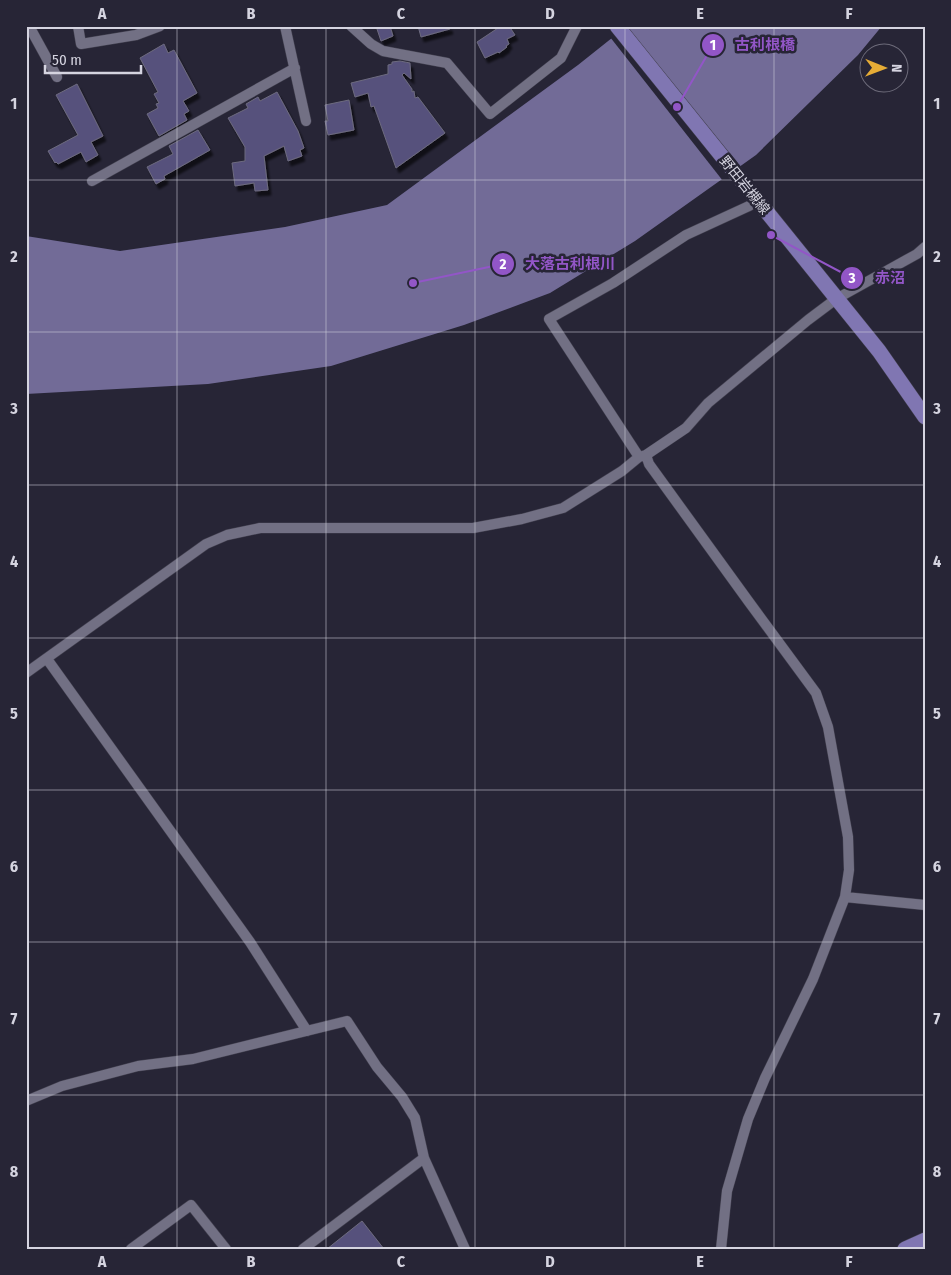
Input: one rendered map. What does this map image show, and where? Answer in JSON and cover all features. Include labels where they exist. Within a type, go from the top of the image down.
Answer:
[{"type":"main road","name":"野田岩槻線","points":[[618,28],[879,351],[925,417]]},
{"type":"main road","points":[[905,1249],[925,1240]]},
{"type":"street","points":[[30,26],[57,77]]},
{"type":"street","points":[[78,26],[81,44],[136,35],[160,26]]},
{"type":"street","points":[[285,26],[306,121]]},
{"type":"street","points":[[351,26],[371,44],[383,51],[447,63],[490,114],[561,58],[576,26]]},
{"type":"street","points":[[92,181],[294,68]]},
{"type":"street","points":[[721,1249],[727,1191],[748,1119],[765,1078],[813,979],[845,897],[849,870],[848,837],[828,727],[816,693],[642,456],[548,319],[613,283],[686,235],[749,206],[757,200]]},
{"type":"street","points":[[26,673],[206,544],[227,535],[260,528],[473,528],[563,508],[686,428],[708,403],[836,299],[922,252]]},
{"type":"street","points":[[47,659],[250,942],[307,1030]]},
{"type":"street","points":[[845,897],[925,905]]},
{"type":"street","points":[[26,1101],[62,1086],[138,1066],[194,1059],[347,1021],[415,1118],[424,1158],[465,1249]]},
{"type":"street","points":[[303,1249],[424,1158]]},
{"type":"street","points":[[131,1249],[191,1205],[226,1249]]},
{"type":"shaded area","points":[[627,26],[882,26],[869,42],[858,42],[858,55],[756,155],[635,241],[550,293],[464,325],[331,366],[208,384],[26,394],[26,236],[120,251],[285,227],[387,205],[578,65]]},
{"type":"pier","points":[[623,26],[739,170],[723,181],[610,37]]},
{"type":"building","points":[[376,26],[390,26],[393,36],[381,41]]},
{"type":"building","points":[[418,26],[449,26],[450,29],[421,37]]},
{"type":"building","points":[[501,26],[509,26],[515,35],[507,39],[509,44],[507,47],[499,53],[485,58],[477,42]]},
{"type":"building","points":[[164,44],[168,53],[174,50],[197,93],[183,101],[189,111],[184,114],[187,120],[159,136],[147,114],[158,108],[156,104],[159,103],[154,94],[158,92],[140,58]]},
{"type":"building","points":[[392,62],[410,63],[411,79],[404,73],[402,75],[412,89],[412,92],[414,91],[415,98],[418,97],[445,133],[396,168],[374,106],[371,107],[368,93],[355,97],[351,83],[388,74],[388,65],[392,64]]},
{"type":"building","points":[[77,84],[103,136],[91,142],[98,155],[86,162],[81,152],[58,164],[55,163],[48,151],[78,135],[56,95]]},
{"type":"building","points":[[277,92],[298,131],[304,148],[300,150],[302,156],[288,161],[284,146],[264,156],[268,190],[255,191],[254,183],[235,186],[232,163],[245,161],[245,147],[228,118],[248,108],[246,104],[258,97],[260,101]]},
{"type":"building","points":[[349,100],[354,130],[328,135],[325,121],[328,121],[325,105]]},
{"type":"building","points":[[198,130],[210,150],[164,176],[165,179],[156,184],[147,167],[173,154],[169,146]]},
{"type":"building","points":[[362,1221],[384,1249],[327,1249]]},
{"type":"place","name":"古利根橋","points":[[677,107]]},
{"type":"place","name":"赤沼","points":[[771,235]]},
{"type":"place","name":"大落古利根川","points":[[413,283]]}]
